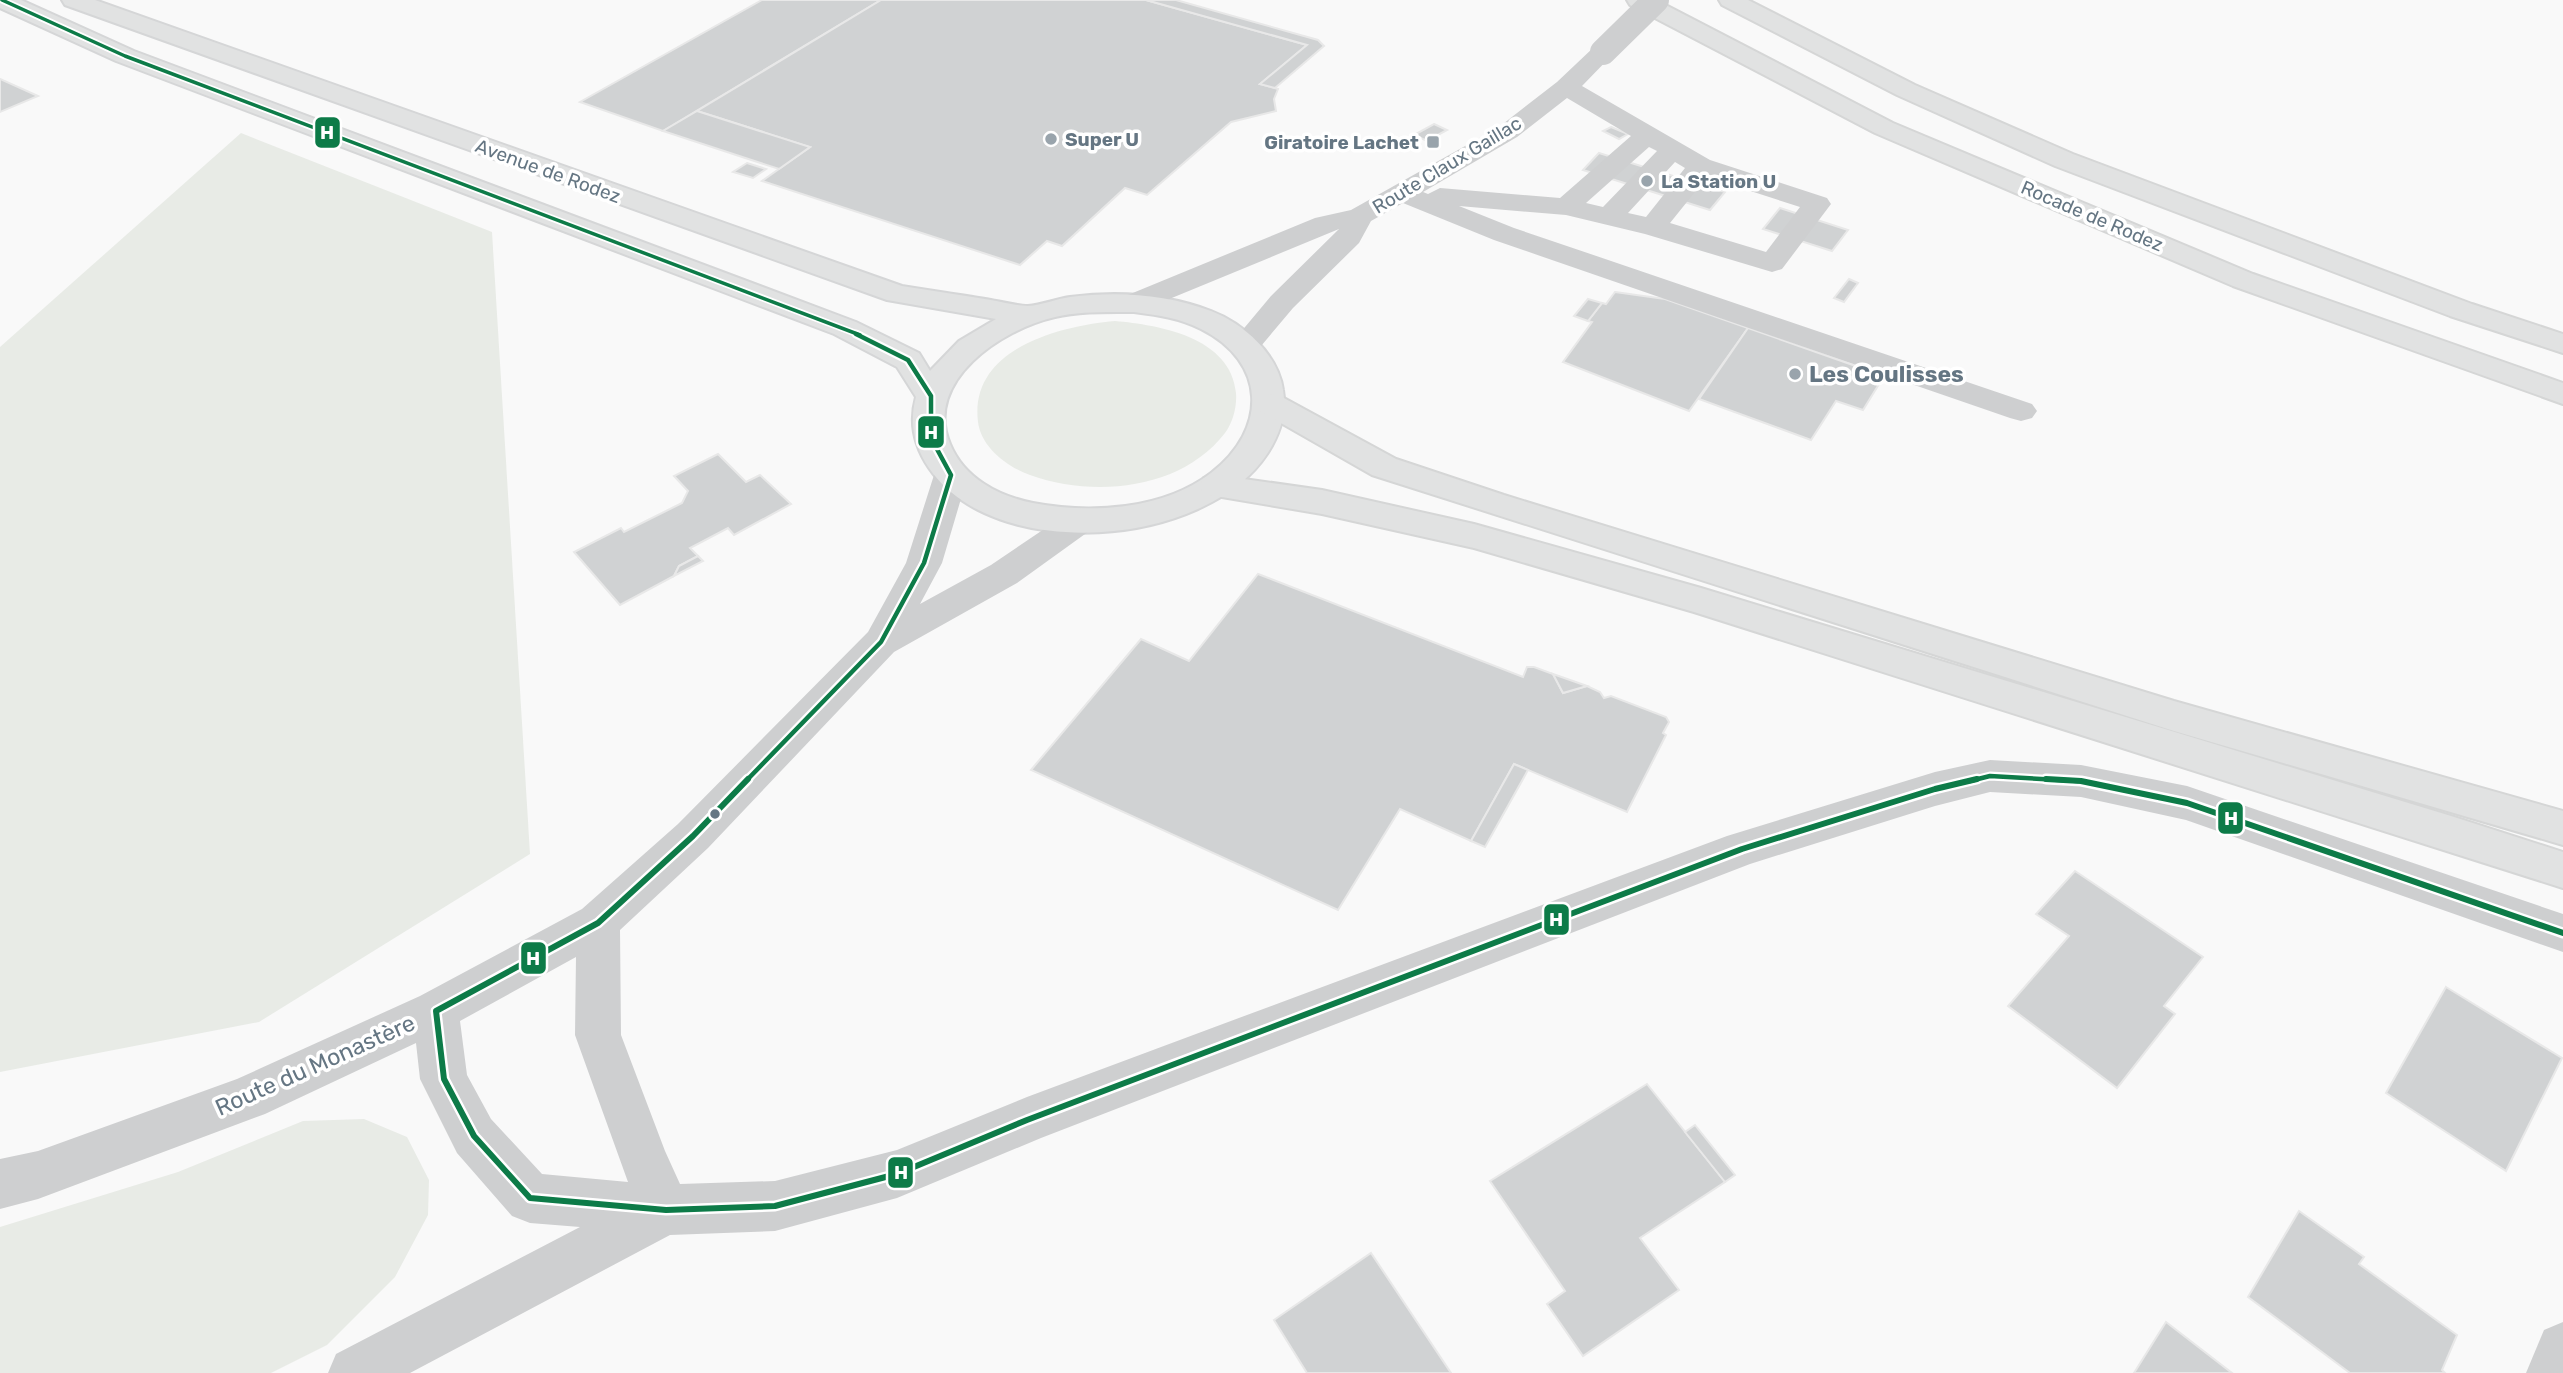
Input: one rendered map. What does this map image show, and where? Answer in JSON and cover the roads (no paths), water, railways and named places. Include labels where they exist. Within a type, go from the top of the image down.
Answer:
[{"type":"main road","points":[[2,0],[125,57],[845,328],[908,360],[931,396]]},
{"type":"main road","name":"Avenue de Rodez","points":[[73,0],[897,294],[1030,315]]},
{"type":"main road","name":"Rocade de Rodez","points":[[1638,0],[1884,128],[2243,280],[2563,394]]},
{"type":"main road","name":"Rocade de Rodez","points":[[1730,0],[1906,90],[2064,160],[2461,310],[2563,344]]},
{"type":"main road","points":[[1134,303],[1177,310],[1215,324],[1245,345],[1265,373],[1271,404],[1265,433],[1245,461],[1216,486],[1175,505],[1128,518],[1080,521],[1028,515],[984,499],[951,475],[933,450],[927,423],[931,396],[952,363],[986,335],[1030,315],[1082,304],[1134,303]]},
{"type":"main road","points":[[1271,404],[1384,467],[1492,503],[2174,716],[2563,828]]},
{"type":"main road","points":[[1216,486],[1322,502],[1474,536],[1701,601],[2452,832],[2563,870]]},
{"type":"street","name":"Route Claux Gaillac","points":[[1134,303],[1325,224],[1360,216],[1508,132],[1566,87],[1656,0]]},
{"type":"street","points":[[1400,192],[1566,207],[1653,228],[1772,263],[1817,204],[1701,166],[1566,87]]},
{"type":"street","points":[[1566,207],[1647,135]]},
{"type":"street","points":[[1609,217],[1673,149]]},
{"type":"street","points":[[1653,228],[1701,166]]},
{"type":"street","points":[[1400,192],[1504,234],[1542,260],[2021,411]]},
{"type":"street","name":"Route Claux Gaillac","points":[[1245,345],[1282,302],[1349,237],[1360,216]]},
{"type":"street","name":"Route du Monastère","points":[[0,1184],[38,1175],[248,1098],[436,1011],[598,923],[693,836],[881,642],[924,563],[951,475]]},
{"type":"street","name":"Route du Monastère","points":[[881,642],[1004,574],[1080,521]]},
{"type":"street","points":[[436,1011],[444,1079],[474,1136],[530,1198],[666,1210],[775,1206],[897,1174],[1027,1120],[1742,849],[1935,789],[1990,776],[2081,781],[2187,803],[2563,933]]},
{"type":"street","points":[[598,923],[598,1035],[643,1159],[666,1210]]},
{"type":"street","points":[[355,1373],[666,1210]]},
{"type":"street","points":[[2553,1373],[2563,1349]]},
{"type":"place","name":"Super U","points":[[1051,139]]},
{"type":"place","name":"Giratoire Lachet","points":[[1433,142]]},
{"type":"place","name":"La Station U","points":[[1647,181]]},
{"type":"place","name":"Les Coulisses","points":[[1795,374]]}]
